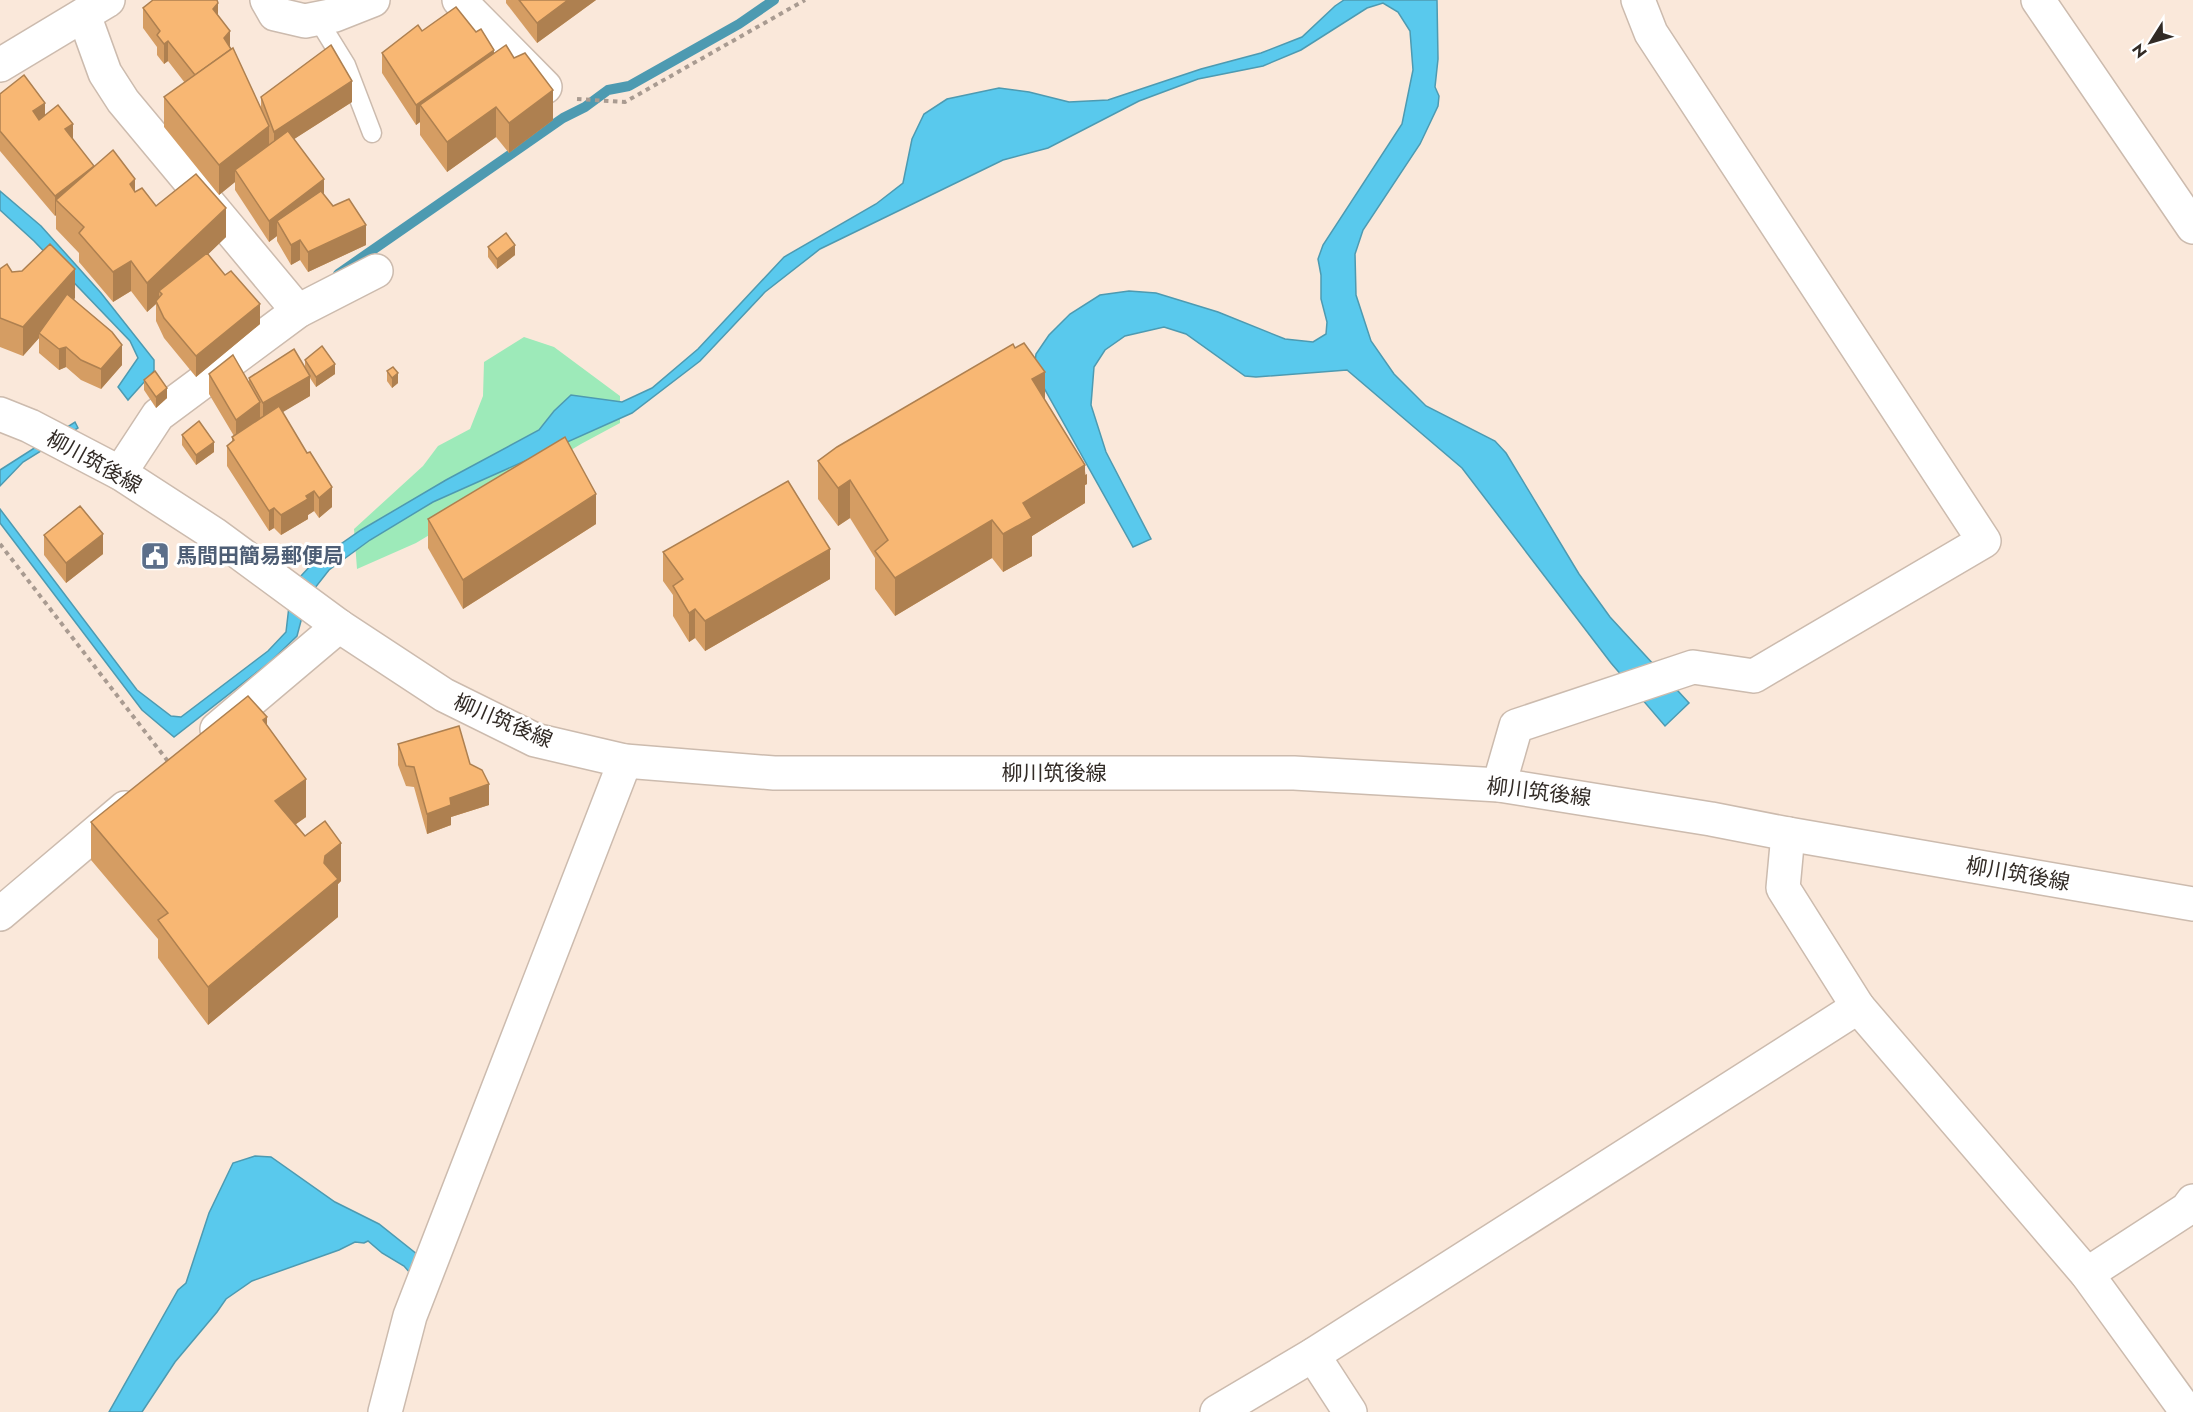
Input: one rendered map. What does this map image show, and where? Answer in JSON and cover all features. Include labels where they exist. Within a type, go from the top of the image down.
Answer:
[{"type":"street","points":[[267,0],[275,14],[305,21],[335,15],[373,0]]},
{"type":"street","points":[[459,0],[545,87]]},
{"type":"street","points":[[1499,785],[1516,726],[1693,666],[1754,676],[1984,541],[1651,33],[1638,0]]},
{"type":"street","points":[[2038,0],[2193,227]]},
{"type":"street","points":[[0,65],[96,7],[105,73],[123,101],[298,311]]},
{"type":"street","points":[[120,473],[158,415],[298,311],[376,271]]},
{"type":"street","name":"柳川筑後線","points":[[0,414],[30,426],[120,473],[214,534],[339,626],[444,695],[535,740],[625,761],[774,773],[1294,773],[1499,785],[1591,798],[2193,904]]},
{"type":"street","points":[[173,767],[339,626]]},
{"type":"street","points":[[385,1412],[410,1316],[625,761]]},
{"type":"street","points":[[0,914],[146,790]]},
{"type":"street","points":[[1788,834],[1783,888],[1858,1007],[2087,1274],[2187,1412]]},
{"type":"street","points":[[1216,1412],[1313,1355],[1858,1007]]},
{"type":"street","points":[[2087,1274],[2187,1209],[2193,1202]]},
{"type":"street","points":[[1313,1355],[1350,1412]]},
{"type":"lane","points":[[317,18],[346,65],[372,134]]},
{"type":"path","points":[[545,87],[568,99],[625,102],[805,0]]},
{"type":"path","points":[[0,544],[173,767]]},
{"type":"green space","points":[[524,337],[554,347],[620,396],[620,423],[416,543],[357,569],[354,529],[423,466],[438,446],[470,429],[483,396],[484,362]]},
{"type":"water","points":[[1344,0],[1437,0],[1438,59],[1435,87],[1439,96],[1438,106],[1420,144],[1363,230],[1355,254],[1356,295],[1371,341],[1394,374],[1426,406],[1495,441],[1506,453],[1579,574],[1610,617],[1689,703],[1665,726],[1611,663],[1462,468],[1347,370],[1245,376],[1186,334],[1164,327],[1125,336],[1105,350],[1094,367],[1091,405],[1106,452],[1151,539],[1133,547],[1034,370],[1036,354],[1049,335],[1070,314],[1100,295],[1129,291],[1156,293],[1218,312],[1285,339],[1313,342],[1326,334],[1327,322],[1321,299],[1318,259],[1323,245],[1402,124],[1413,70],[1410,31],[1398,12],[1383,3],[1367,8],[1301,50],[1263,66],[1198,79],[1139,101],[1048,148],[1003,160],[820,249],[765,292],[700,361],[632,413],[433,502],[370,540],[329,570],[307,598],[297,636],[270,662],[174,737],[142,710],[0,523],[0,509],[137,690],[171,716],[181,717],[268,651],[286,632],[289,606],[287,591],[312,564],[361,530],[446,480],[539,430],[571,395],[622,402],[652,388],[698,349],[784,257],[876,204],[903,183],[912,139],[924,114],[947,99],[999,88],[1029,92],[1069,102],[1108,100],[1201,69],[1261,53],[1302,37]]},
{"type":"water","points":[[0,191],[41,226],[101,293],[154,360],[154,371],[128,400],[118,387],[138,358],[130,341],[34,241],[0,210]]},
{"type":"water","points":[[75,422],[78,428],[23,462],[0,486],[0,470]]},
{"type":"water","points":[[255,1156],[271,1157],[335,1202],[379,1224],[418,1255],[411,1274],[404,1266],[382,1253],[368,1241],[355,1242],[339,1250],[252,1281],[226,1299],[175,1362],[142,1412],[109,1412],[178,1290],[186,1283],[209,1213],[233,1163]]},
{"type":"building","points":[[153,0],[217,0],[218,3],[213,9],[230,31],[224,38],[231,49],[195,75],[168,41],[164,44],[157,35],[160,31],[143,8]]},
{"type":"building","points":[[519,0],[568,0],[537,23]]},
{"type":"building","points":[[456,7],[476,32],[481,29],[494,50],[416,105],[382,53],[418,25],[422,31]]},
{"type":"building","points":[[331,45],[352,81],[274,132],[261,97]]},
{"type":"building","points":[[506,45],[514,58],[525,53],[553,90],[509,123],[496,107],[447,142],[420,105]]},
{"type":"building","points":[[233,48],[269,126],[219,165],[164,97]]},
{"type":"building","points":[[24,75],[45,103],[33,111],[39,120],[58,105],[73,124],[65,129],[94,166],[55,196],[0,131],[0,94]]},
{"type":"building","points":[[288,131],[324,179],[269,221],[235,170]]},
{"type":"building","points":[[113,150],[135,179],[130,184],[135,192],[142,188],[156,206],[196,174],[226,208],[147,283],[131,261],[113,272],[79,233],[84,227],[56,200]]},
{"type":"building","points":[[321,191],[333,206],[349,199],[366,225],[308,252],[300,240],[291,245],[277,221]]},
{"type":"building","points":[[506,233],[515,245],[497,259],[488,247]]},
{"type":"building","points":[[50,244],[75,269],[23,327],[0,318],[0,269],[7,264],[12,272],[22,271]]},
{"type":"building","points":[[207,253],[225,275],[231,271],[260,304],[196,356],[164,318],[156,301],[162,294],[159,291]]},
{"type":"building","points":[[67,294],[112,332],[122,345],[101,369],[81,360],[66,347],[59,349],[39,333]]},
{"type":"building","points":[[1024,343],[1045,372],[1032,379],[1085,465],[1023,503],[1032,518],[1003,534],[992,520],[895,578],[875,551],[888,540],[850,480],[838,488],[818,461],[837,447],[1013,344],[1015,348]]},
{"type":"building","points":[[322,346],[335,364],[316,377],[305,360]]},
{"type":"building","points":[[294,349],[310,376],[263,403],[249,378]]},
{"type":"building","points":[[233,355],[260,402],[236,420],[209,374]]},
{"type":"building","points":[[393,367],[398,373],[392,378],[387,371]]},
{"type":"building","points":[[155,371],[167,388],[156,397],[144,380]]},
{"type":"building","points":[[279,406],[307,453],[310,452],[332,487],[319,498],[314,491],[306,496],[308,499],[281,515],[274,508],[269,511],[227,446],[234,440],[232,437]]},
{"type":"building","points":[[199,421],[214,442],[196,455],[182,435]]},
{"type":"building","points":[[565,437],[596,494],[463,580],[428,519]]},
{"type":"building","points":[[788,481],[830,549],[705,621],[695,609],[689,613],[673,586],[683,579],[663,552]]},
{"type":"building","points":[[80,506],[103,534],[66,563],[44,535]]},
{"type":"building","points":[[248,696],[267,717],[263,720],[306,779],[275,801],[305,836],[325,821],[341,843],[325,856],[324,863],[338,879],[208,987],[158,920],[168,913],[91,822]]},
{"type":"building","points":[[459,726],[470,764],[482,770],[489,784],[450,798],[451,805],[427,814],[414,767],[406,766],[398,744]]},
{"type":"waterway","points":[[338,274],[563,118],[585,107],[608,90],[629,86],[739,24],[774,0]]},
{"type":"place","name":"馬間田簡易郵便局","points":[[155,556]]}]
